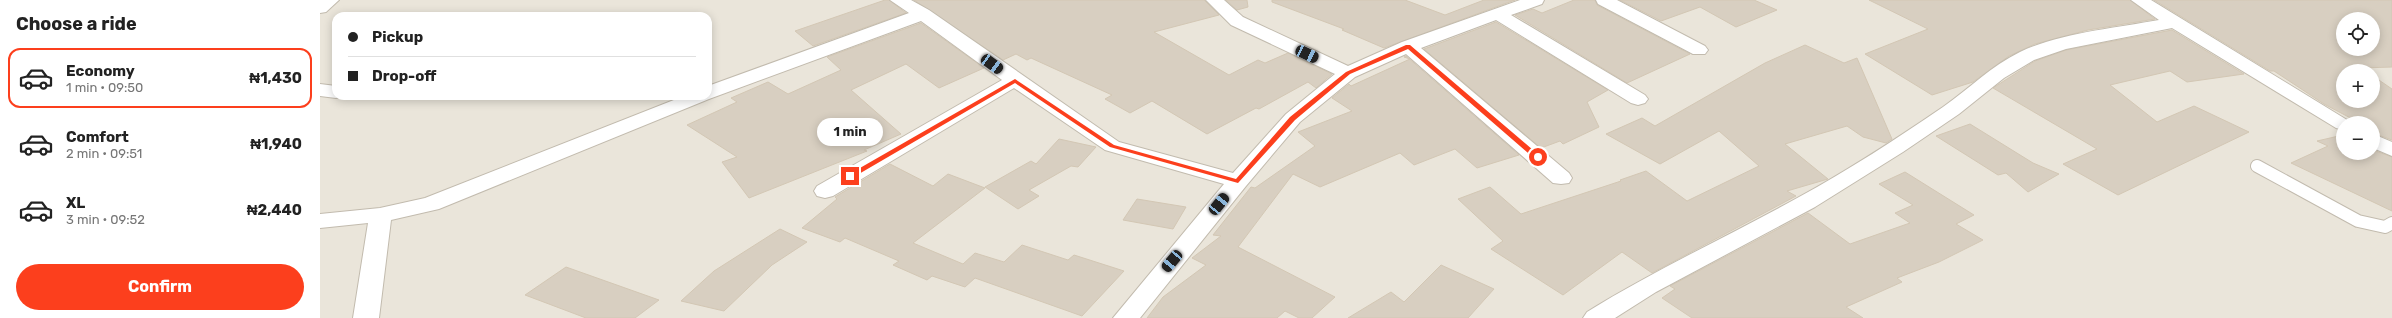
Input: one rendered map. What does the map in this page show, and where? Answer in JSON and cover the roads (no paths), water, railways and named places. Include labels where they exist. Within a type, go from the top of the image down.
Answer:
[{"type":"street","points":[[320,8],[332,0]]},
{"type":"street","points":[[898,0],[923,14],[1015,80],[1112,146],[1238,181]]},
{"type":"street","points":[[1214,0],[1237,21],[1348,73]]},
{"type":"street","points":[[1126,318],[1238,181],[1293,118],[1348,73],[1408,46],[1536,0]]},
{"type":"street","points":[[1604,0],[1699,50]]},
{"type":"street","points":[[2139,0],[2336,120]]},
{"type":"street","points":[[712,92],[923,14]]},
{"type":"street","points":[[1498,14],[1638,100]]},
{"type":"street","points":[[1596,318],[1646,286],[1813,198],[1896,148],[1952,110],[1997,74],[2027,56],[2062,44],[2175,22]]},
{"type":"street","points":[[1408,46],[1561,178]]},
{"type":"street","points":[[825,191],[1015,80]]},
{"type":"street","points":[[320,90],[332,92]]},
{"type":"street","points":[[320,221],[380,215],[431,204],[690,100]]},
{"type":"street","points":[[2380,144],[2392,150]]},
{"type":"street","points":[[366,318],[380,215]]},
{"type":"lane","points":[[2257,166],[2358,221],[2385,227],[2392,223]]}]
